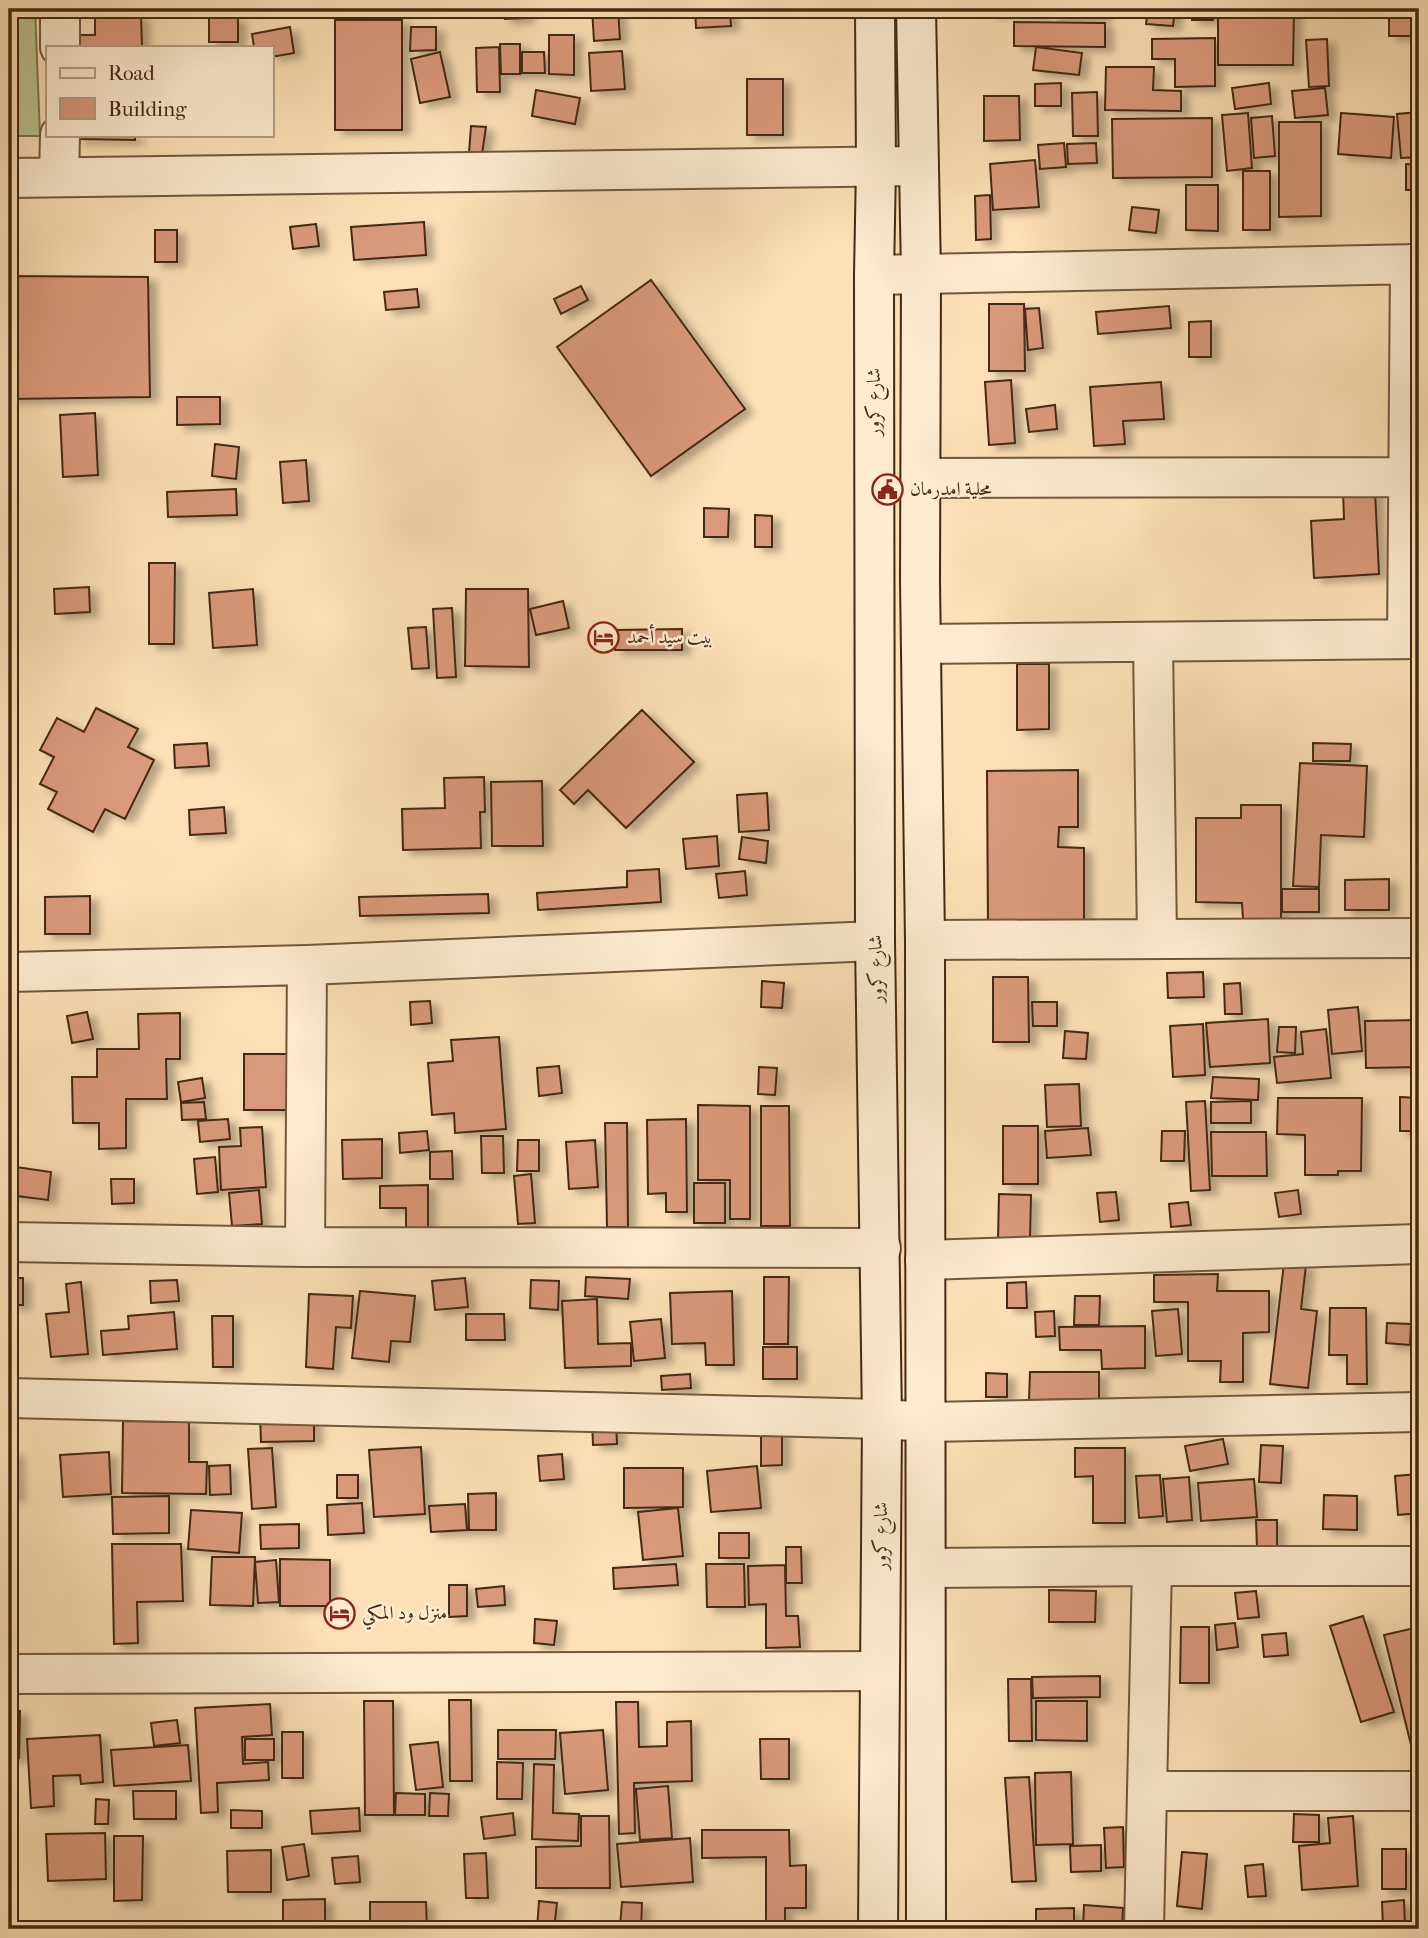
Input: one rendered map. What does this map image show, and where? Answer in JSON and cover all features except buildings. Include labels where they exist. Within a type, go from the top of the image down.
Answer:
[{"type":"street","points":[[60,9],[60,46]]},
{"type":"street","name":"شارع كرور","points":[[874,9],[876,942],[882,1419],[878,1929]]},
{"type":"street","points":[[916,9],[921,274],[920,581],[925,940],[926,1929]]},
{"type":"street","points":[[60,136],[60,177]]},
{"type":"street","points":[[9,178],[919,166]]},
{"type":"street","points":[[874,275],[1415,264],[1408,477],[1413,639],[921,644]]},
{"type":"street","points":[[921,478],[1408,477]]},
{"type":"street","points":[[874,584],[920,581]]},
{"type":"street","points":[[1153,642],[1157,939]]},
{"type":"street","points":[[925,940],[1419,938]]},
{"type":"street","points":[[9,972],[307,965],[876,942]]},
{"type":"street","points":[[304,1247],[307,965]]},
{"type":"street","points":[[9,1242],[304,1247],[881,1248]]},
{"type":"street","points":[[925,1260],[1419,1244]]},
{"type":"street","points":[[9,1398],[927,1422],[1419,1412]]},
{"type":"street","points":[[1144,1929],[1152,1566]]},
{"type":"street","points":[[927,1568],[1419,1566]]},
{"type":"street","points":[[9,1674],[880,1671]]},
{"type":"street","points":[[1147,1791],[1419,1791]]},
{"type":"green space","points":[[9,9],[35,9],[40,136],[9,136]]},
{"type":"place","name":"محلية امدرمان","points":[[887,489]]},
{"type":"place","name":"بيت سيد أحمد","points":[[604,637]]},
{"type":"place","name":"منزل ود المكي","points":[[339,1613]]}]
